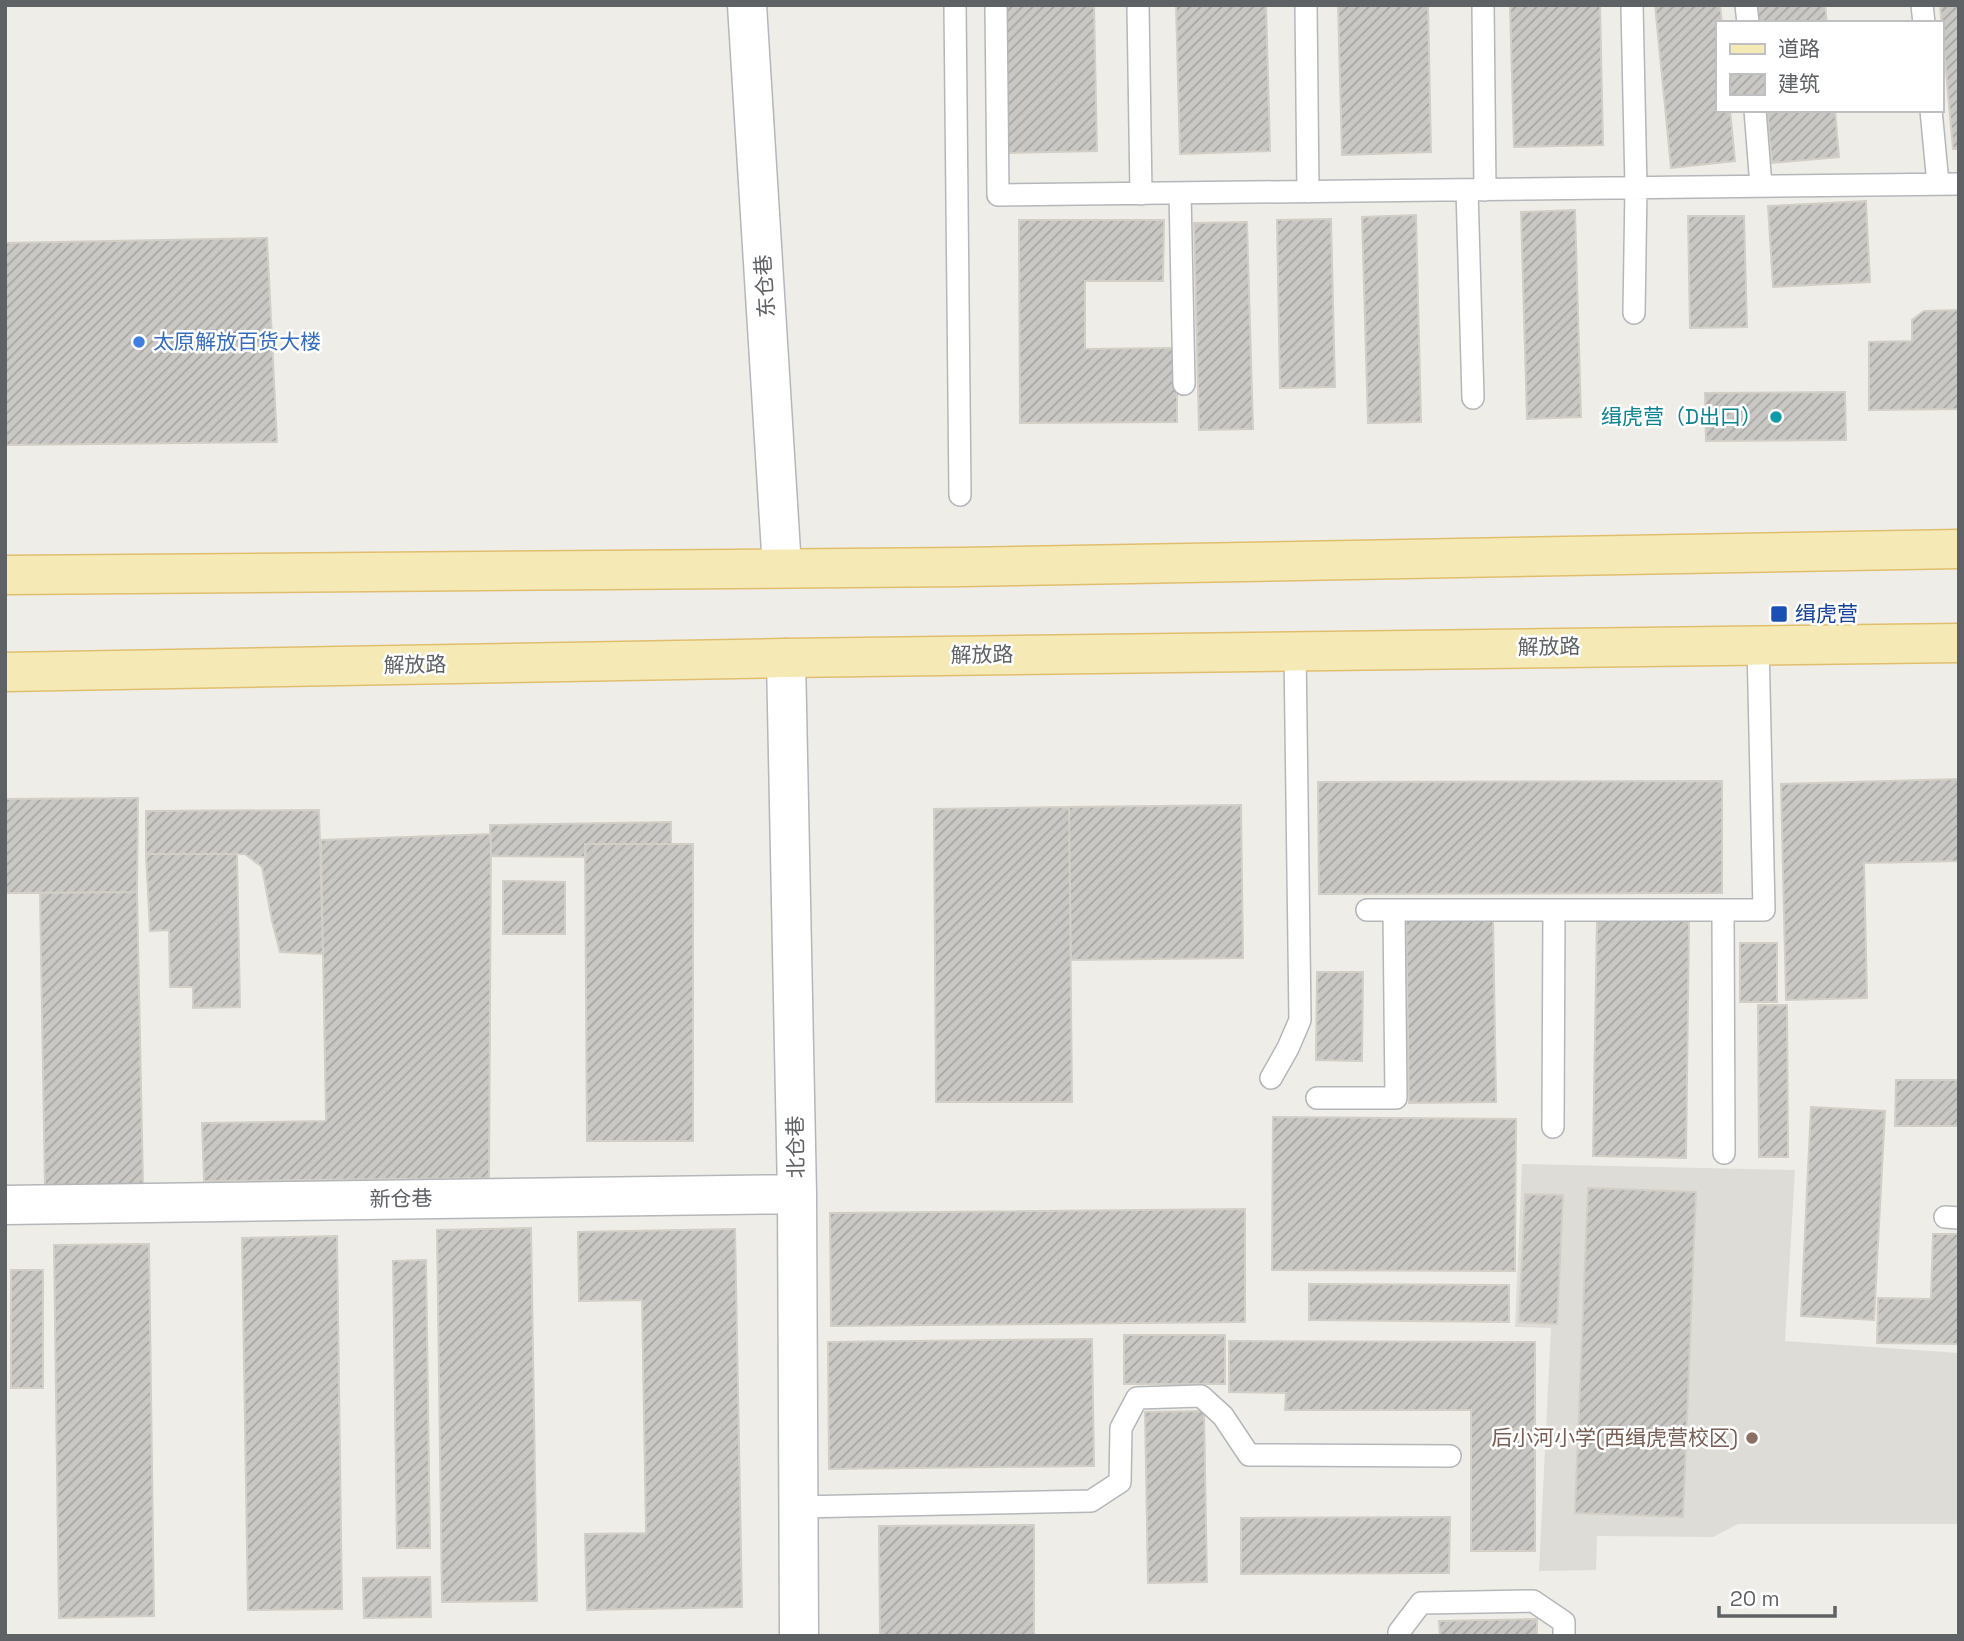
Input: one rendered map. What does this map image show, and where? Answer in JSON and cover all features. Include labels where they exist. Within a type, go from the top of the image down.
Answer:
[{"type":"main road","points":[[5,575],[782,568],[1959,549]]},
{"type":"main road","name":"解放路","points":[[5,672],[786,658],[1959,643]]},
{"type":"street","name":"东仓巷","points":[[747,5],[782,568]]},
{"type":"street","name":"北仓巷","points":[[786,658],[797,1194],[799,1636]]},
{"type":"street","name":"新仓巷","points":[[5,1205],[797,1194]]},
{"type":"lane","points":[[955,5],[960,495]]},
{"type":"lane","points":[[996,5],[998,195],[1948,184],[1931,112]]},
{"type":"lane","points":[[1138,5],[1141,194]]},
{"type":"lane","points":[[1306,5],[1308,192]]},
{"type":"lane","points":[[1474,398],[1476,190],[1483,5]]},
{"type":"lane","points":[[1632,5],[1636,188],[1634,313]]},
{"type":"lane","points":[[1755,112],[1760,186]]},
{"type":"lane","points":[[1180,193],[1184,384]]},
{"type":"lane","points":[[1367,910],[1764,910],[1758,644]]},
{"type":"lane","points":[[1271,1078],[1300,1020],[1295,651]]},
{"type":"lane","points":[[1317,1098],[1396,1098],[1394,910]]},
{"type":"lane","points":[[1553,1127],[1554,910]]},
{"type":"lane","points":[[1723,910],[1724,1153]]},
{"type":"lane","points":[[798,1507],[1091,1501],[1121,1482],[1121,1428],[1137,1398],[1201,1396],[1223,1416],[1249,1455],[1450,1456]]},
{"type":"lane","points":[[1399,1636],[1398,1632],[1421,1604],[1533,1601],[1564,1622],[1564,1636]]},
{"type":"shaded area","name":"后小河小学(西缉虎营校区)","points":[[1522,1164],[1795,1170],[1785,1341],[1959,1353],[1959,1524],[1738,1524],[1713,1537],[1597,1536],[1596,1570],[1539,1571],[1551,1328],[1515,1327]]},
{"type":"building","points":[[1004,5],[1094,5],[1097,151],[1008,153]]},
{"type":"building","points":[[1176,5],[1266,5],[1270,151],[1180,154]]},
{"type":"building","points":[[1338,5],[1428,5],[1431,152],[1342,155]]},
{"type":"building","points":[[1510,5],[1600,5],[1603,145],[1514,147]]},
{"type":"building","points":[[1655,5],[1720,5],[1722,21],[1716,21],[1716,112],[1730,112],[1735,161],[1671,168]]},
{"type":"building","points":[[1757,5],[1825,5],[1827,21],[1759,21]]},
{"type":"building","points":[[1940,5],[1959,5],[1959,149],[1953,149]]},
{"type":"building","points":[[1767,112],[1835,112],[1839,157],[1772,163]]},
{"type":"building","points":[[1866,201],[1870,282],[1773,287],[1768,206]]},
{"type":"building","points":[[1575,210],[1581,417],[1527,419],[1521,212]]},
{"type":"building","points":[[1416,215],[1421,422],[1368,423],[1362,217]]},
{"type":"building","points":[[1688,216],[1744,216],[1747,327],[1690,328]]},
{"type":"building","points":[[1331,219],[1335,387],[1280,388],[1277,220]]},
{"type":"building","points":[[1019,220],[1164,220],[1163,281],[1085,281],[1085,349],[1177,348],[1177,422],[1020,423]]},
{"type":"building","points":[[1247,222],[1253,429],[1199,430],[1194,223]]},
{"type":"building","name":"太原解放百货大楼","points":[[267,238],[277,442],[5,445],[5,243]]},
{"type":"building","points":[[1959,310],[1959,409],[1869,410],[1869,342],[1912,341],[1912,320],[1924,311]]},
{"type":"building","name":"缉虎营（D出口）","points":[[1845,392],[1846,440],[1706,441],[1705,393]]},
{"type":"building","points":[[1959,779],[1959,861],[1864,863],[1867,998],[1786,1000],[1781,784]]},
{"type":"building","points":[[1722,781],[1722,893],[1319,894],[1318,782]]},
{"type":"building","points":[[138,798],[137,892],[5,893],[5,799]]},
{"type":"building","points":[[1241,805],[1243,958],[1071,960],[1069,807]]},
{"type":"building","points":[[1069,807],[1072,1102],[936,1102],[934,809]]},
{"type":"building","points":[[319,810],[323,954],[280,952],[262,867],[245,854],[146,854],[146,811]]},
{"type":"building","points":[[671,822],[671,844],[585,844],[586,857],[491,856],[490,825]]},
{"type":"building","points":[[491,834],[489,1178],[204,1181],[202,1123],[326,1121],[321,840]]},
{"type":"building","points":[[585,844],[693,844],[693,1141],[587,1141]]},
{"type":"building","points":[[146,854],[237,854],[240,1007],[193,1008],[193,987],[170,987],[169,930],[150,931]]},
{"type":"building","points":[[503,881],[565,882],[565,934],[503,934]]},
{"type":"building","points":[[137,892],[143,1186],[45,1188],[40,893]]},
{"type":"building","points":[[1493,916],[1496,1102],[1409,1103],[1406,917]]},
{"type":"building","points":[[1597,919],[1689,921],[1686,1158],[1593,1156]]},
{"type":"building","points":[[1740,943],[1777,943],[1777,1002],[1740,1002]]},
{"type":"building","points":[[1317,972],[1363,972],[1362,1061],[1316,1060]]},
{"type":"building","points":[[1758,1005],[1787,1005],[1788,1157],[1759,1157]]},
{"type":"building","points":[[1896,1080],[1959,1080],[1959,1126],[1895,1126]]},
{"type":"building","points":[[1811,1107],[1885,1111],[1874,1320],[1801,1316]]},
{"type":"building","points":[[1273,1117],[1516,1119],[1515,1271],[1272,1270]]},
{"type":"building","points":[[1588,1188],[1696,1192],[1683,1517],[1575,1513]]},
{"type":"building","points":[[1525,1194],[1563,1195],[1557,1324],[1519,1322]]},
{"type":"building","points":[[1245,1209],[1245,1322],[831,1326],[830,1213]]},
{"type":"building","points":[[531,1228],[537,1601],[442,1602],[437,1230]]},
{"type":"building","points":[[735,1229],[742,1607],[587,1610],[585,1534],[646,1533],[642,1300],[579,1301],[578,1232]]},
{"type":"building","points":[[1933,1234],[1959,1234],[1959,1344],[1877,1343],[1878,1298],[1931,1299]]},
{"type":"building","points":[[337,1236],[342,1609],[248,1610],[242,1238]]},
{"type":"building","points":[[149,1244],[154,1616],[59,1618],[54,1245]]},
{"type":"building","points":[[426,1260],[430,1548],[397,1548],[393,1261]]},
{"type":"building","points":[[11,1270],[43,1270],[43,1388],[11,1388]]},
{"type":"building","points":[[1309,1284],[1509,1285],[1509,1322],[1309,1320]]},
{"type":"building","points":[[1124,1335],[1225,1335],[1225,1384],[1124,1384]]},
{"type":"building","points":[[1092,1339],[1094,1466],[829,1469],[828,1342]]},
{"type":"building","points":[[1229,1341],[1535,1342],[1535,1551],[1471,1551],[1471,1410],[1285,1410],[1286,1393],[1229,1392]]},
{"type":"building","points":[[1204,1411],[1207,1582],[1148,1583],[1145,1412]]},
{"type":"building","points":[[1450,1517],[1449,1573],[1241,1574],[1241,1518]]},
{"type":"building","points":[[1034,1525],[1034,1636],[880,1636],[879,1526]]},
{"type":"building","points":[[430,1577],[431,1617],[364,1618],[363,1578]]},
{"type":"building","points":[[1537,1619],[1537,1636],[1440,1636],[1439,1621]]},
{"type":"place","name":"太原解放百货大楼","points":[[139,342]]},
{"type":"place","name":"缉虎营（D出口）","points":[[1776,417]]},
{"type":"place","name":"缉虎营","points":[[1779,614]]},
{"type":"place","name":"后小河小学(西缉虎营校区)","points":[[1752,1438]]}]
